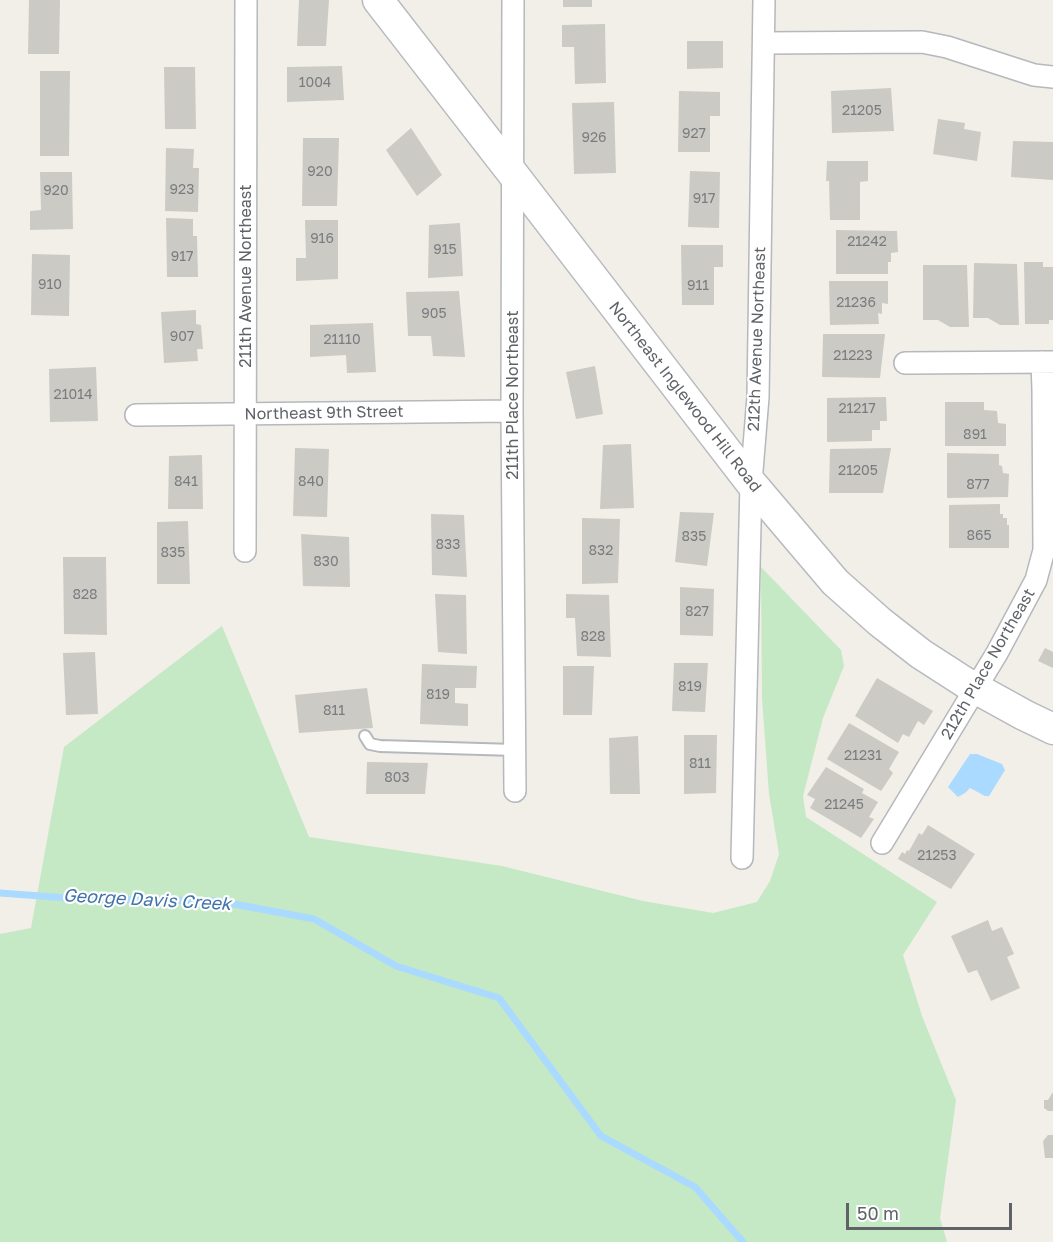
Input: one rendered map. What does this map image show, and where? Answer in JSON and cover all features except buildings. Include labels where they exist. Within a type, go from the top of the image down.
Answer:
[{"type":"street","name":"211th Avenue Northeast","points":[[245,551],[246,0]]},
{"type":"street","name":"Northeast Inglewood Hill Road","points":[[378,0],[750,483],[835,582],[888,629],[921,654],[1024,716],[1053,729]]},
{"type":"street","name":"211th Place Northeast","points":[[513,0],[512,411],[515,791]]},
{"type":"street","name":"212th Avenue Northeast","points":[[742,858],[750,483],[758,397],[764,0]]},
{"type":"street","points":[[764,43],[922,42],[947,47],[1034,75],[1053,77]]},
{"type":"street","points":[[905,363],[1047,362]]},
{"type":"street","name":"212th Place Northeast","points":[[882,843],[997,653],[1036,580],[1044,550],[1043,390],[1047,362]]},
{"type":"street","name":"Northeast 9th Street","points":[[136,415],[512,411]]},
{"type":"lane","points":[[365,736],[370,744],[380,746],[515,750]]},
{"type":"green space","points":[[761,567],[841,650],[844,666],[823,718],[803,796],[806,817],[937,902],[903,955],[922,1016],[956,1100],[940,1218],[947,1242],[0,1242],[0,934],[31,928],[64,747],[222,626],[309,837],[502,866],[643,901],[713,913],[757,902],[770,881],[779,854],[769,794],[762,698]]},
{"type":"water","points":[[970,754],[977,754],[1002,764],[1005,770],[989,796],[970,788],[958,797],[948,787]]},
{"type":"waterway","name":"George Davis Creek","points":[[0,893],[81,899],[218,901],[314,919],[396,966],[499,998],[601,1136],[695,1187],[743,1242]]}]
